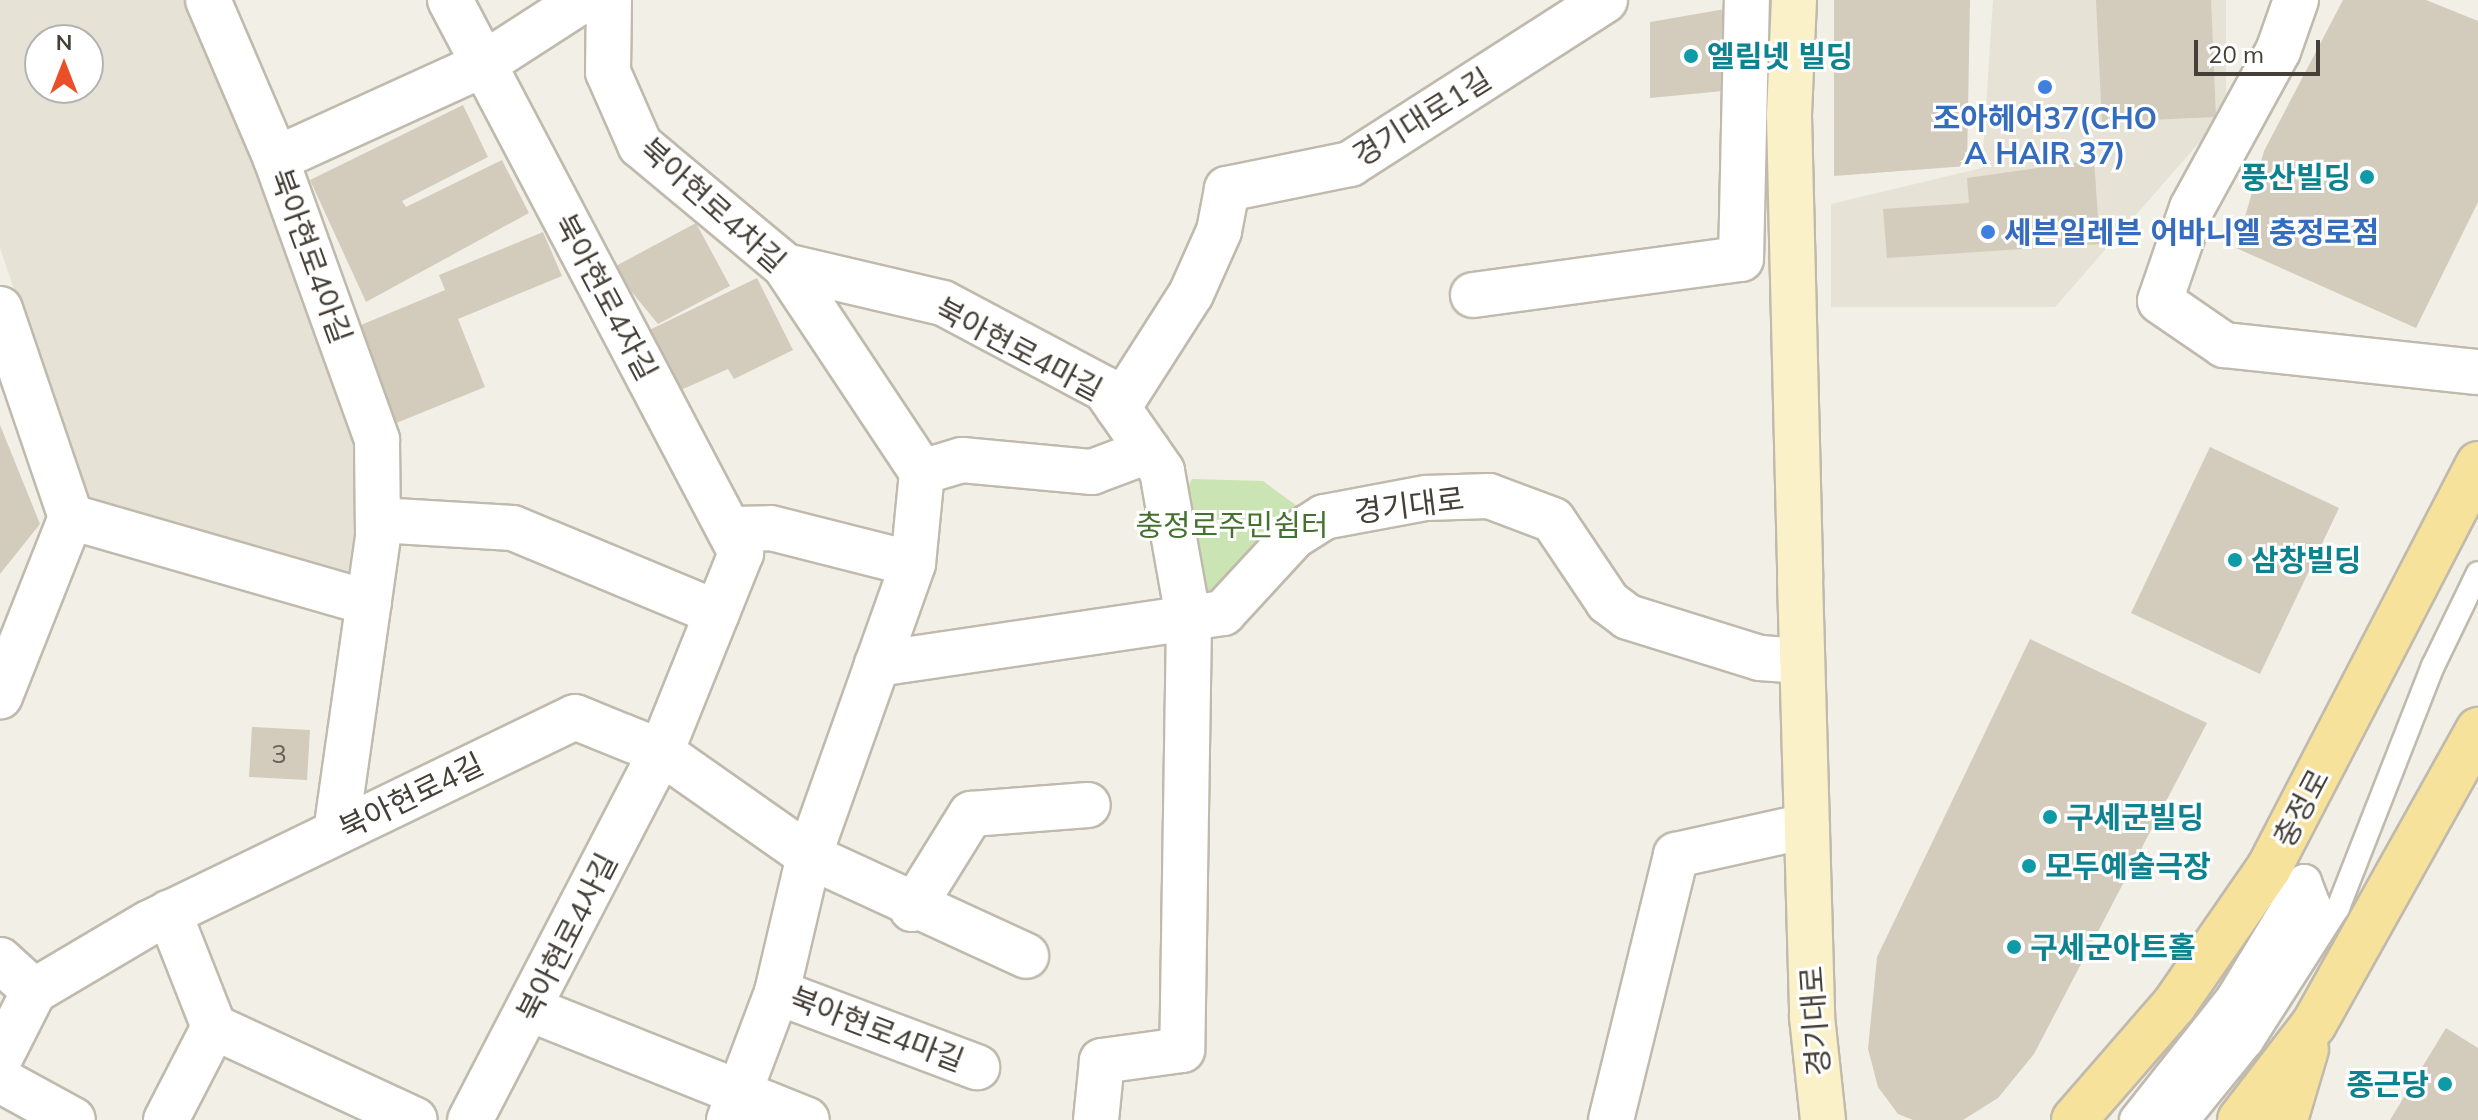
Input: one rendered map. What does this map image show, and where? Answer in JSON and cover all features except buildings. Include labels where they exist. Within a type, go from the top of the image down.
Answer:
[{"type":"main road","name":"경기대로","points":[[1794,0],[1789,116],[1802,661],[1807,826],[1823,1120]]},
{"type":"main road","name":"충정로","points":[[2074,1120],[2174,1005],[2269,868],[2478,464]]},
{"type":"main road","points":[[2240,1120],[2314,1024],[2478,730]]},
{"type":"main road","points":[[2285,1120],[2314,1024]]},
{"type":"street","name":"북아현로4아길","points":[[208,0],[276,159],[377,440],[378,520],[336,831]]},
{"type":"street","name":"북아현로4자길","points":[[450,0],[732,529]]},
{"type":"street","points":[[276,159],[482,65],[583,0]]},
{"type":"street","name":"북아현로4차길","points":[[609,0],[608,72],[640,145],[785,266],[922,472]]},
{"type":"street","name":"경기대로1길","points":[[1118,408],[1191,294],[1219,231],[1227,189],[1350,164],[1605,0]]},
{"type":"street","points":[[1473,295],[1741,259],[1747,0]]},
{"type":"street","points":[[2296,0],[2278,51],[2192,208],[2160,301],[2224,345],[2478,372]]},
{"type":"street","name":"북아현로4마길","points":[[785,266],[943,303],[1105,389],[1162,471],[1189,622],[1182,1050],[1102,1061],[1096,1120]]},
{"type":"street","points":[[0,309],[71,517],[0,696]]},
{"type":"street","points":[[1026,956],[912,909],[809,856],[661,752],[741,553],[732,529],[771,528],[913,564],[922,472],[962,460],[1092,472],[1148,451]]},
{"type":"street","name":"경기대로","points":[[1189,622],[1223,613],[1294,536],[1324,517],[1426,498],[1489,496],[1553,520],[1608,602],[1628,617],[1760,658],[1802,661]]},
{"type":"street","points":[[71,517],[369,603]]},
{"type":"street","points":[[378,520],[513,528],[717,613]]},
{"type":"street","name":"북아현로4마길","points":[[733,1109],[777,992],[809,856],[913,564]]},
{"type":"street","points":[[877,664],[1189,622]]},
{"type":"street","name":"북아현로4길","points":[[34,991],[169,913],[575,717],[661,752]]},
{"type":"street","name":"북아현로4사길","points":[[470,1120],[661,752]]},
{"type":"street","points":[[912,909],[971,814],[1088,805]]},
{"type":"street","points":[[1611,1120],[1676,855],[1807,826]]},
{"type":"street","points":[[2137,1120],[2233,999],[2304,882],[2313,905],[2286,955],[2237,1034],[2167,1120]]},
{"type":"street","points":[[169,913],[214,1027],[415,1120]]},
{"type":"street","points":[[0,960],[34,991],[0,1058]]},
{"type":"street","name":"북아현로4마길","points":[[777,992],[977,1067]]},
{"type":"street","points":[[530,1009],[733,1109],[807,1120]]},
{"type":"street","points":[[166,1120],[214,1027]]},
{"type":"street","points":[[0,1080],[73,1120]]},
{"type":"lane","points":[[2189,1120],[2251,1044],[2338,908],[2433,666],[2478,573]]},
{"type":"shaded area","points":[[0,0],[194,0],[363,431],[362,583],[86,501],[0,248]]},
{"type":"shaded area","points":[[1993,0],[2226,0],[2226,112],[2055,307],[1831,307],[1831,204],[1982,168]]},
{"type":"green space","name":"충정로주민쉼터","points":[[1192,479],[1263,481],[1308,514],[1195,607],[1186,491]]},
{"type":"place","name":"엘림넷 빌딩","points":[[1691,56]]},
{"type":"place","name":"조아헤어37(CHO A HAIR 37)","points":[[2045,87]]},
{"type":"place","name":"풍산빌딩","points":[[2367,177]]},
{"type":"place","name":"세븐일레븐 어바니엘 충정로점","points":[[1988,232]]},
{"type":"place","name":"삼창빌딩","points":[[2235,560]]},
{"type":"place","name":"구세군빌딩","points":[[2050,817]]},
{"type":"place","name":"모두예술극장","points":[[2029,866]]},
{"type":"place","name":"구세군아트홀","points":[[2014,947]]},
{"type":"place","name":"종근당","points":[[2445,1084]]}]
